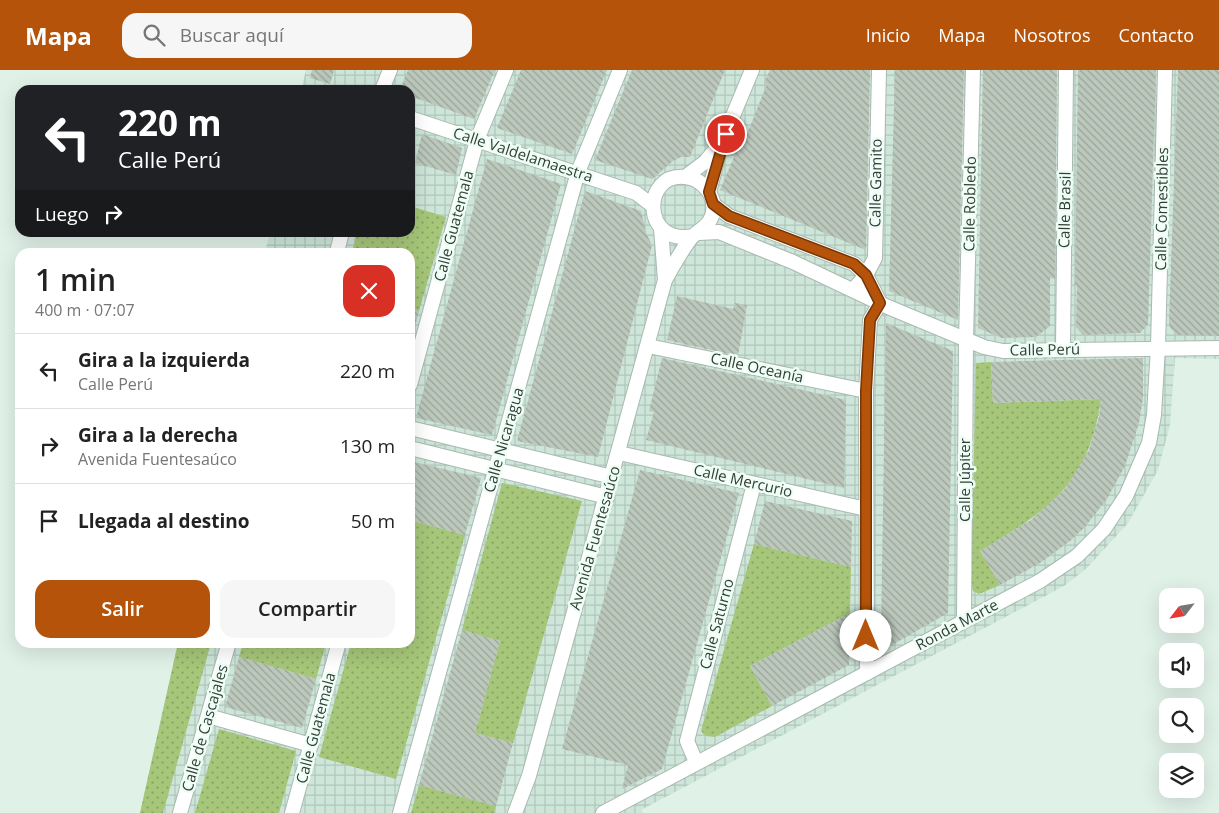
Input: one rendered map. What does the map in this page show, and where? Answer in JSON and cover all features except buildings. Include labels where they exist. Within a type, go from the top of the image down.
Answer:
[{"type":"street","points":[[384,85],[390,70]]},
{"type":"street","name":"Calle Guatemala","points":[[415,367],[477,140],[506,70]]},
{"type":"street","name":"Calle Nicaragua","points":[[400,813],[578,172],[620,70]]},
{"type":"street","points":[[658,189],[653,206],[655,218],[661,228],[676,237],[696,234],[707,225],[712,215],[711,198],[722,142],[752,70]]},
{"type":"street","name":"Calle Gamito","points":[[853,290],[866,275],[874,258],[879,70]]},
{"type":"street","name":"Calle Robledo","points":[[966,339],[973,70]]},
{"type":"street","name":"Calle Brasil","points":[[1063,349],[1066,70]]},
{"type":"street","name":"Calle Comestibles","points":[[1158,347],[1164,70]]},
{"type":"street","name":"Calle Valdelamaestra","points":[[415,120],[578,172],[636,193],[653,206]]},
{"type":"street","points":[[685,177],[705,162],[722,142]]},
{"type":"street","points":[[636,193],[658,189],[670,180],[685,177],[694,179],[729,216],[854,264],[866,275],[880,303],[870,320],[866,391],[867,673]]},
{"type":"street","name":"Avenida Fuentesaúco","points":[[515,813],[523,795],[607,497],[665,280],[661,228]]},
{"type":"street","name":"Calle Perú","points":[[696,234],[718,232],[793,262],[880,303],[984,347],[1003,351],[1158,347],[1219,348]]},
{"type":"street","name":"Avenida Fuentesaúco","points":[[665,280],[696,234]]},
{"type":"street","name":"Calle Júpiter","points":[[964,621],[966,339]]},
{"type":"street","name":"Calle Oceanía","points":[[648,346],[866,391]]},
{"type":"street","name":"Ronda Marte","points":[[603,813],[964,621],[1061,568],[1078,556],[1104,528],[1126,496],[1149,443],[1154,416],[1158,347]]},
{"type":"street","points":[[415,429],[612,477]]},
{"type":"street","points":[[415,449],[607,497]]},
{"type":"street","name":"Calle Mercurio","points":[[619,453],[866,509]]},
{"type":"street","name":"Calle Saturno","points":[[696,762],[687,740],[754,484]]},
{"type":"street","name":"Calle de Cascajales","points":[[180,813],[227,648]]},
{"type":"street","name":"Calle Guatemala","points":[[292,813],[337,648]]},
{"type":"street","points":[[208,716],[311,745]]},
{"type":"street","name":"Avenida Fuentesaúco","points":[[523,795],[525,813]]},
{"type":"shaded area","points":[[306,70],[1219,70],[1219,359],[1175,358],[1170,425],[1158,470],[1128,523],[1087,568],[1064,586],[641,810],[643,813],[140,813],[177,648],[415,648],[415,248],[266,248],[269,237],[415,237],[415,85],[302,85]]},
{"type":"green space","points":[[415,208],[446,217],[419,311],[415,310],[415,248],[353,248],[356,237],[415,237]]},
{"type":"green space","points":[[991,362],[993,403],[1101,399],[1087,453],[1076,474],[1062,492],[1026,522],[980,551],[1000,585],[979,594],[973,591],[971,582],[976,363]]},
{"type":"green space","points":[[502,483],[582,501],[513,743],[475,733],[500,641],[462,630]]},
{"type":"green space","points":[[415,521],[465,535],[396,779],[319,757],[350,648],[415,648]]},
{"type":"green space","points":[[754,544],[851,567],[850,613],[750,666],[772,706],[715,737],[706,736],[701,731]]},
{"type":"green space","points":[[177,648],[210,648],[163,813],[140,813]]},
{"type":"green space","points":[[242,648],[325,648],[316,679],[239,657]]},
{"type":"green space","points":[[219,729],[296,751],[279,813],[195,813]]},
{"type":"green space","points":[[419,785],[496,806],[494,813],[411,813]]},
{"type":"route","points":[[726,134],[722,142],[709,192],[713,204],[729,216],[854,264],[866,275],[880,303],[870,320],[866,391],[866,636]]}]
